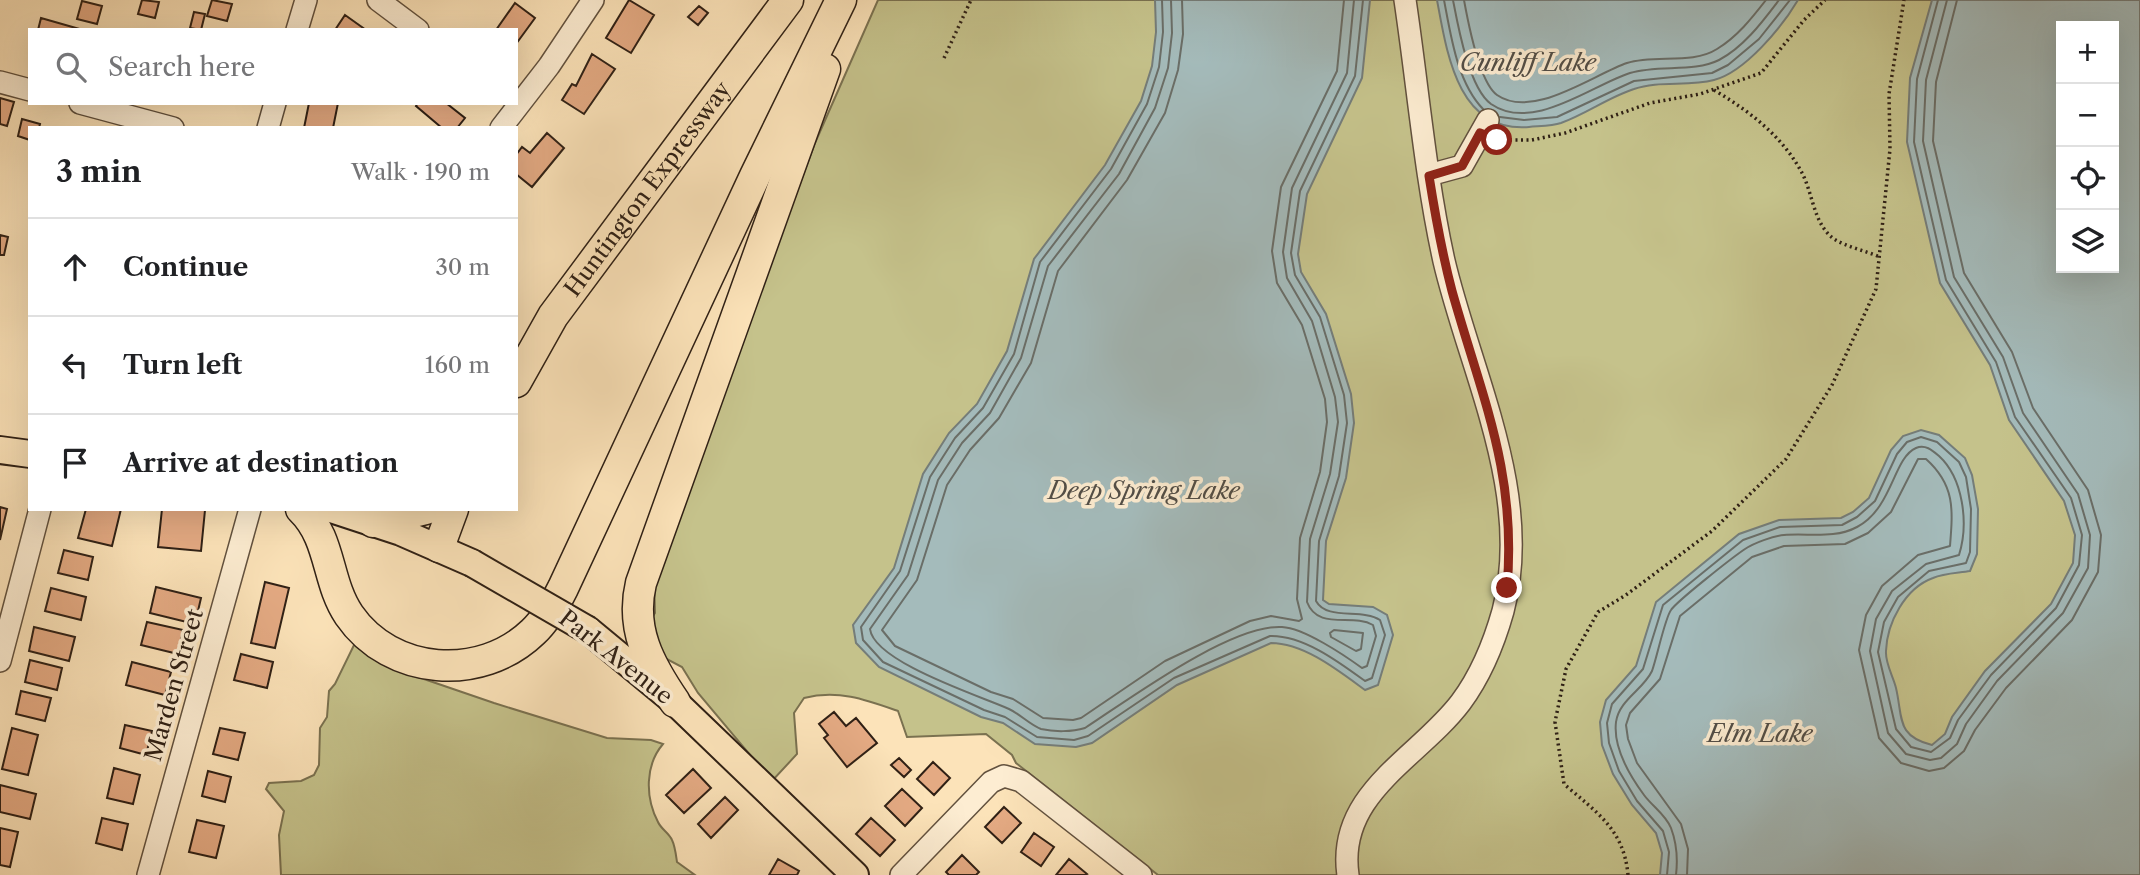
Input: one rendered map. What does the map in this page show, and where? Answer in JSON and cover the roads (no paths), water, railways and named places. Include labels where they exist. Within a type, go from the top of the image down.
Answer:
[{"type":"highway","name":"Huntington Expressway","points":[[518,378],[553,316],[788,0]]},
{"type":"highway","points":[[302,511],[323,539],[332,578],[344,607],[361,630],[387,650],[421,664],[470,665],[502,653],[533,633],[550,612],[563,588],[759,166],[841,0]]},
{"type":"highway","points":[[675,702],[654,670],[642,643],[637,620],[640,583],[827,63],[853,0]]},
{"type":"highway","points":[[373,522],[418,511]]},
{"type":"highway","points":[[439,547],[452,511]]},
{"type":"main road","points":[[0,450],[28,454]]},
{"type":"main road","name":"Park Avenue","points":[[337,511],[439,547],[472,563],[587,630],[675,702],[840,869]]},
{"type":"street","points":[[298,28],[306,0]]},
{"type":"street","points":[[378,0],[415,28]]},
{"type":"street","points":[[518,104],[593,0]]},
{"type":"street","points":[[1348,875],[1348,845],[1359,810],[1378,784],[1445,720],[1472,686],[1498,626],[1507,588],[1508,521],[1500,451],[1447,272],[1429,176],[1405,0]]},
{"type":"street","points":[[0,82],[28,89]]},
{"type":"street","points":[[87,105],[166,126]]},
{"type":"street","points":[[269,126],[274,105]]},
{"type":"street","points":[[502,126],[517,105]]},
{"type":"street","points":[[1429,176],[1462,166],[1484,127]]},
{"type":"street","points":[[0,661],[39,511]]},
{"type":"street","name":"Marden Street","points":[[148,875],[249,511]]},
{"type":"street","points":[[901,875],[991,782],[1004,776],[1021,781],[1141,875]]},
{"type":"water","name":"Deep Spring Lake","points":[[1155,0],[1370,0],[1362,78],[1307,194],[1298,254],[1301,272],[1326,314],[1351,394],[1354,423],[1346,478],[1326,541],[1323,600],[1329,604],[1373,607],[1387,615],[1393,635],[1378,685],[1365,690],[1308,653],[1283,644],[1271,643],[1177,685],[1092,743],[1076,747],[1035,744],[1003,723],[981,717],[879,667],[856,643],[853,625],[894,568],[923,474],[949,433],[977,404],[1007,351],[1034,259],[1105,165],[1141,101],[1152,66],[1156,32]]},
{"type":"water","name":"Cunliff Lake","points":[[1437,0],[1798,0],[1762,47],[1726,75],[1704,82],[1644,86],[1616,96],[1561,123],[1529,127],[1505,125],[1486,117],[1471,104],[1452,65]]},
{"type":"water","name":"Elm Lake","points":[[1932,0],[2140,0],[2140,875],[1660,875],[1662,853],[1656,833],[1632,805],[1613,774],[1602,745],[1600,722],[1606,700],[1636,666],[1656,602],[1739,534],[1779,520],[1841,518],[1853,512],[1869,498],[1891,450],[1903,436],[1921,430],[1939,435],[1965,458],[1972,475],[1978,509],[1977,554],[1970,571],[1937,576],[1914,590],[1899,608],[1887,640],[1887,660],[1903,724],[1912,737],[1932,745],[1945,734],[1952,717],[1985,671],[2051,604],[2073,563],[2075,535],[2064,501],[2009,420],[1990,365],[1940,283],[1907,142],[1910,78]]}]
